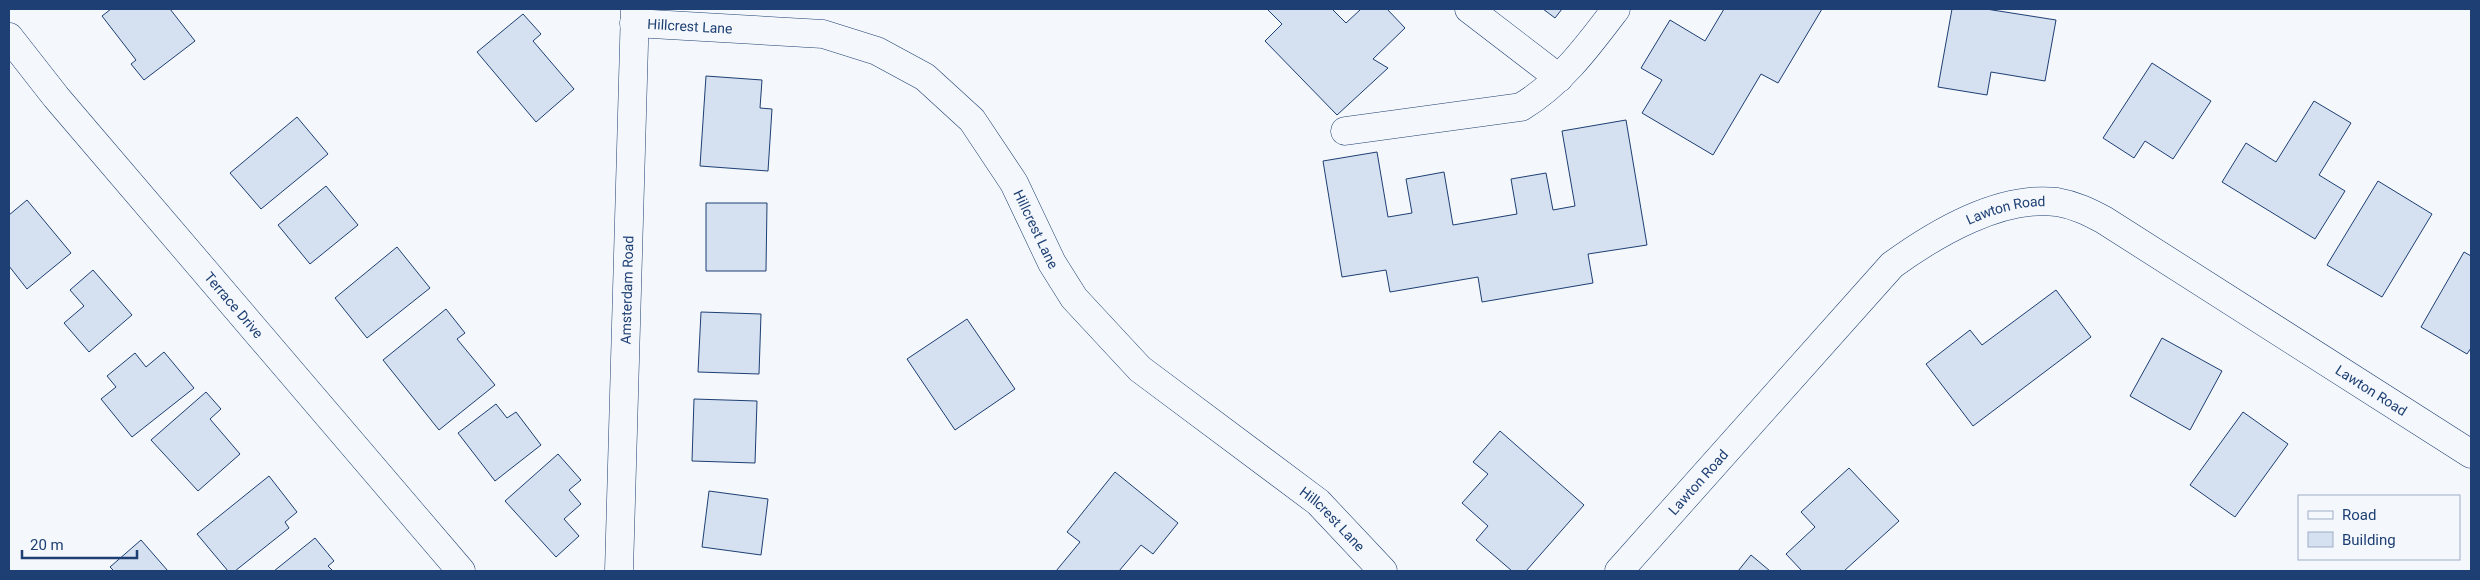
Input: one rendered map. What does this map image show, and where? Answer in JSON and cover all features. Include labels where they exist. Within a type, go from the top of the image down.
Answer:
[{"type":"street","points":[[1469,9],[1559,78]]},
{"type":"street","points":[[1346,130],[1521,107],[1543,94],[1559,78],[1582,53],[1616,9]]},
{"type":"street","name":"Amsterdam Road","points":[[619,571],[634,16]]},
{"type":"street","name":"Hillcrest Lane","points":[[634,16],[822,34],[877,51],[926,77],[972,120],[1014,183],[1052,262],[1074,298],[1140,369],[1318,502],[1382,571]]},
{"type":"street","name":"Terrace Drive","points":[[9,37],[56,97],[461,571]]},
{"type":"street","name":"Lawton Road","points":[[1619,571],[1892,265],[1924,241],[1954,225],[2017,203],[2057,202],[2082,208],[2104,220],[2471,454]]},
{"type":"building","points":[[111,9],[170,9],[195,41],[144,80],[131,64],[136,60],[102,16]]},
{"type":"building","points":[[1267,9],[1332,9],[1346,23],[1361,9],[1387,9],[1405,28],[1373,59],[1388,68],[1337,115],[1265,41],[1282,24]]},
{"type":"building","points":[[1543,9],[1562,9],[1555,18]]},
{"type":"building","points":[[1724,9],[1822,9],[1778,83],[1761,74],[1713,155],[1642,113],[1662,80],[1641,68],[1670,20],[1705,41]]},
{"type":"building","points":[[1952,9],[1986,9],[2056,20],[2045,81],[1991,72],[1987,95],[1938,87]]},
{"type":"building","points":[[523,14],[541,34],[533,41],[574,89],[536,122],[477,52]]},
{"type":"building","points":[[2152,63],[2211,101],[2173,159],[2145,141],[2134,158],[2103,138]]},
{"type":"building","points":[[706,76],[762,80],[760,108],[772,109],[768,171],[700,166]]},
{"type":"building","points":[[2314,101],[2351,123],[2319,175],[2345,191],[2315,239],[2222,182],[2246,143],[2276,162]]},
{"type":"building","points":[[297,117],[328,154],[261,209],[230,173]]},
{"type":"building","points":[[1626,120],[1647,245],[1588,254],[1593,283],[1482,302],[1478,277],[1390,292],[1386,270],[1342,277],[1323,161],[1377,152],[1388,217],[1412,213],[1406,179],[1444,172],[1453,225],[1517,214],[1511,179],[1546,173],[1553,210],[1575,206],[1562,131]]},
{"type":"building","points":[[2378,181],[2432,214],[2382,297],[2327,265]]},
{"type":"building","points":[[326,186],[358,225],[310,264],[278,225]]},
{"type":"building","points":[[27,200],[71,253],[27,289],[9,266],[9,215]]},
{"type":"building","points":[[706,203],[767,203],[766,271],[706,271]]},
{"type":"building","points":[[397,247],[430,288],[367,338],[335,298]]},
{"type":"building","points":[[2464,252],[2471,256],[2471,348],[2467,354],[2421,327]]},
{"type":"building","points":[[93,270],[132,315],[89,352],[64,323],[84,306],[70,290]]},
{"type":"building","points":[[2056,290],[2091,337],[1973,426],[1926,364],[1970,330],[1982,345]]},
{"type":"building","points":[[446,309],[465,333],[457,339],[495,385],[439,430],[383,360]]},
{"type":"building","points":[[701,312],[761,314],[759,374],[698,372]]},
{"type":"building","points":[[967,319],[1015,389],[955,430],[907,359]]},
{"type":"building","points":[[2162,338],[2222,371],[2190,430],[2130,396]]},
{"type":"building","points":[[164,352],[194,388],[132,437],[101,399],[116,387],[107,376],[135,353],[146,367]]},
{"type":"building","points":[[206,392],[221,409],[210,419],[240,454],[198,491],[151,440]]},
{"type":"building","points":[[694,399],[757,401],[755,463],[692,461]]},
{"type":"building","points":[[496,404],[507,418],[516,412],[541,445],[495,481],[458,433]]},
{"type":"building","points":[[2243,412],[2288,444],[2235,517],[2190,485]]},
{"type":"building","points":[[1500,431],[1584,505],[1526,571],[1512,571],[1476,540],[1488,526],[1462,503],[1488,474],[1473,462]]},
{"type":"building","points":[[558,454],[581,480],[569,490],[581,504],[564,519],[579,536],[556,557],[505,501]]},
{"type":"building","points":[[1849,468],[1899,521],[1844,571],[1802,571],[1786,554],[1815,527],[1801,512]]},
{"type":"building","points":[[1115,472],[1178,523],[1153,554],[1141,545],[1119,571],[1056,571],[1080,542],[1067,532]]},
{"type":"building","points":[[269,476],[297,512],[285,522],[289,528],[235,571],[228,571],[197,534]]},
{"type":"building","points":[[709,491],[768,499],[761,555],[702,547]]},
{"type":"building","points":[[315,538],[334,561],[328,566],[333,571],[274,571]]},
{"type":"building","points":[[141,540],[168,571],[114,571],[110,567]]},
{"type":"building","points":[[1751,555],[1770,571],[1738,571]]}]
